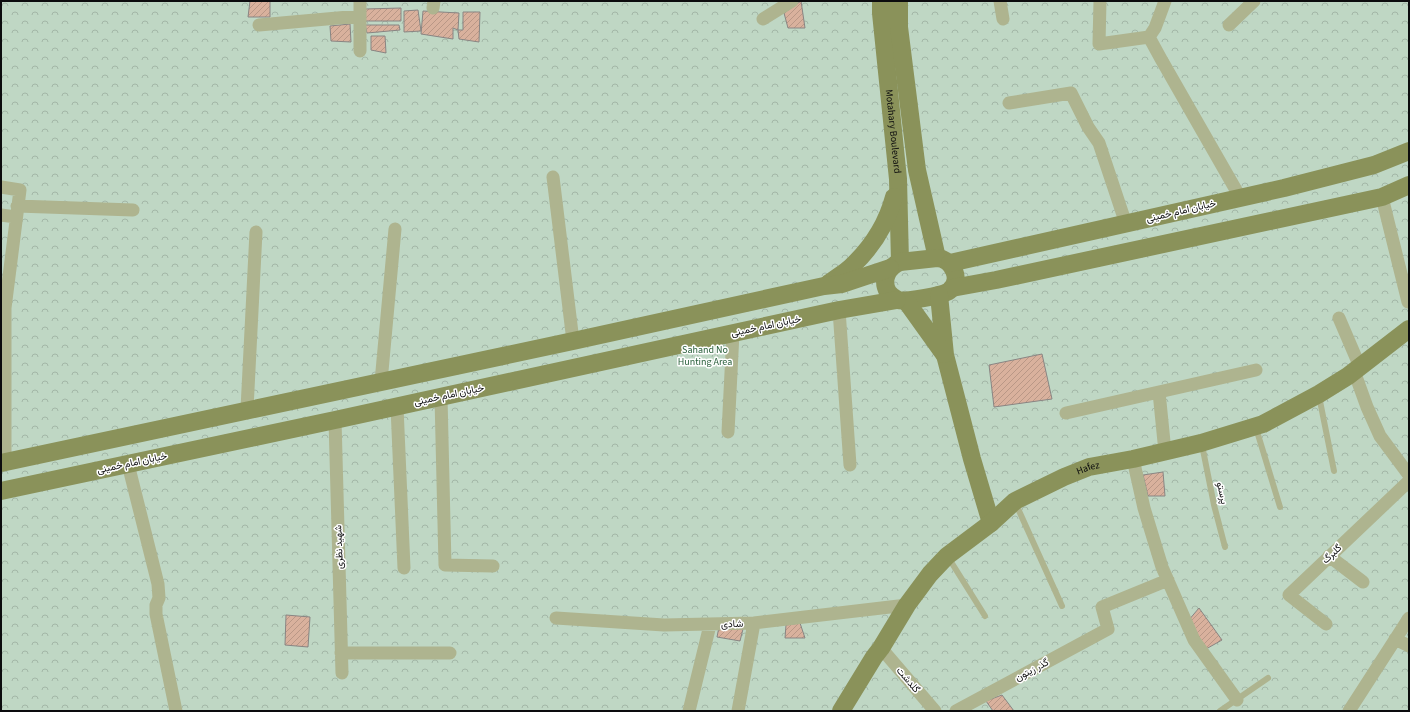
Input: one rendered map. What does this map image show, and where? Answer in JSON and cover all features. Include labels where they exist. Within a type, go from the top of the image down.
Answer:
[{"type":"main road","name":"Motahary Boulevard","points":[[881,1],[898,179],[895,265],[885,280],[885,286],[888,292],[902,300]]},
{"type":"main road","name":"Motahary Boulevard","points":[[899,1],[899,26],[917,170],[944,260],[954,270],[956,276],[955,282],[945,292],[945,355]]},
{"type":"main road","name":"خیابان امام خمینی","points":[[895,265],[944,260],[1126,224],[1284,188],[1374,165],[1409,151]]},
{"type":"main road","points":[[824,286],[852,267],[874,241],[890,212],[898,179]]},
{"type":"main road","points":[[945,292],[1003,278],[1382,196],[1409,185]]},
{"type":"main road","points":[[3,462],[247,409],[574,341],[824,286],[842,284],[895,265]]},
{"type":"main road","name":"خیابان امام خمینی","points":[[1,491],[397,407],[839,310],[945,292]]},
{"type":"main road","points":[[902,300],[945,355],[990,523]]},
{"type":"main road","name":"Hafez","points":[[841,711],[906,605],[930,574],[947,556],[990,523],[1015,501],[1064,477],[1089,467],[1165,452],[1201,443],[1263,424],[1319,394],[1357,369],[1390,342],[1409,329]]},
{"type":"street","points":[[360,1],[360,51]]},
{"type":"street","points":[[763,19],[792,1]]},
{"type":"street","points":[[1000,1],[1003,20]]},
{"type":"street","points":[[1100,1],[1099,44],[1150,37]]},
{"type":"street","points":[[1150,37],[1165,1]]},
{"type":"street","points":[[1229,25],[1254,1]]},
{"type":"street","points":[[259,24],[360,16]]},
{"type":"street","points":[[1150,37],[1160,59],[1240,197]]},
{"type":"street","points":[[1009,103],[1071,93],[1098,143],[1126,224]]},
{"type":"street","points":[[553,177],[574,341]]},
{"type":"street","points":[[1,188],[20,190],[5,308],[3,462]]},
{"type":"street","points":[[1382,196],[1408,302]]},
{"type":"street","points":[[1,215],[17,212],[133,210]]},
{"type":"street","points":[[380,382],[395,229]]},
{"type":"street","points":[[247,409],[256,232]]},
{"type":"street","points":[[839,310],[850,466]]},
{"type":"street","points":[[1339,318],[1357,369],[1367,407],[1380,436],[1409,475]]},
{"type":"street","points":[[728,432],[733,333]]},
{"type":"street","points":[[1066,413],[1256,370]]},
{"type":"street","points":[[1159,392],[1165,452]]},
{"type":"street","points":[[441,397],[445,565],[493,566]]},
{"type":"street","points":[[397,407],[404,568]]},
{"type":"street","name":"شهید نظری","points":[[335,420],[342,673]]},
{"type":"street","points":[[1133,459],[1144,508],[1162,567],[1194,640],[1237,700]]},
{"type":"street","points":[[128,464],[158,584],[159,598],[156,605],[156,614],[176,711]]},
{"type":"street","name":"گلبرگ","points":[[1326,624],[1289,595],[1409,481]]},
{"type":"street","points":[[1329,556],[1363,582]]},
{"type":"street","name":"گذر زیتون","points":[[956,711],[1108,629],[1102,607],[1168,580]]},
{"type":"street","name":"شادی","points":[[556,618],[664,625],[710,625],[754,623],[906,605]]},
{"type":"street","points":[[1349,711],[1409,618]]},
{"type":"street","points":[[738,711],[754,623]]},
{"type":"street","points":[[689,711],[710,625]]},
{"type":"street","points":[[1395,639],[1409,646]]},
{"type":"street","name":"گلدشت","points":[[881,648],[935,711]]},
{"type":"street","points":[[341,653],[450,653]]},
{"type":"lane","points":[[1319,394],[1334,471]]},
{"type":"lane","points":[[1255,426],[1280,507]]},
{"type":"lane","name":"پرستو","points":[[1201,443],[1214,506],[1225,547]]},
{"type":"lane","points":[[1015,501],[1062,606]]},
{"type":"lane","points":[[947,556],[985,616]]},
{"type":"lane","points":[[1220,711],[1268,678]]},
{"type":"green space","name":"Sahand No Hunting Area","points":[[1,1],[1409,1],[1409,711],[1,711]]},
{"type":"building","points":[[250,1],[270,1],[270,17],[248,17]]},
{"type":"building","points":[[801,1],[805,28],[788,28],[784,13]]},
{"type":"building","points":[[401,8],[401,21],[365,21],[365,9]]},
{"type":"building","points":[[418,10],[421,31],[404,32],[404,11]]},
{"type":"building","points":[[423,11],[459,13],[458,30],[453,28],[453,39],[421,34]]},
{"type":"building","points":[[463,12],[480,12],[479,42],[459,39],[458,30],[463,30]]},
{"type":"building","points":[[350,24],[351,42],[331,41],[330,26]]},
{"type":"building","points":[[365,25],[399,25],[400,30],[367,33]]},
{"type":"building","points":[[371,36],[385,36],[386,53],[371,50]]},
{"type":"building","points":[[1042,354],[1052,399],[994,407],[989,365]]},
{"type":"building","points":[[1163,472],[1165,496],[1148,496],[1143,475]]},
{"type":"building","points":[[1199,608],[1222,640],[1206,649],[1188,621]]},
{"type":"building","points":[[286,615],[310,617],[308,647],[285,645]]},
{"type":"building","points":[[800,623],[805,638],[785,638],[786,625]]},
{"type":"building","points":[[719,627],[743,629],[740,641],[717,637]]},
{"type":"building","points":[[1002,695],[1014,711],[993,711],[986,701]]}]
